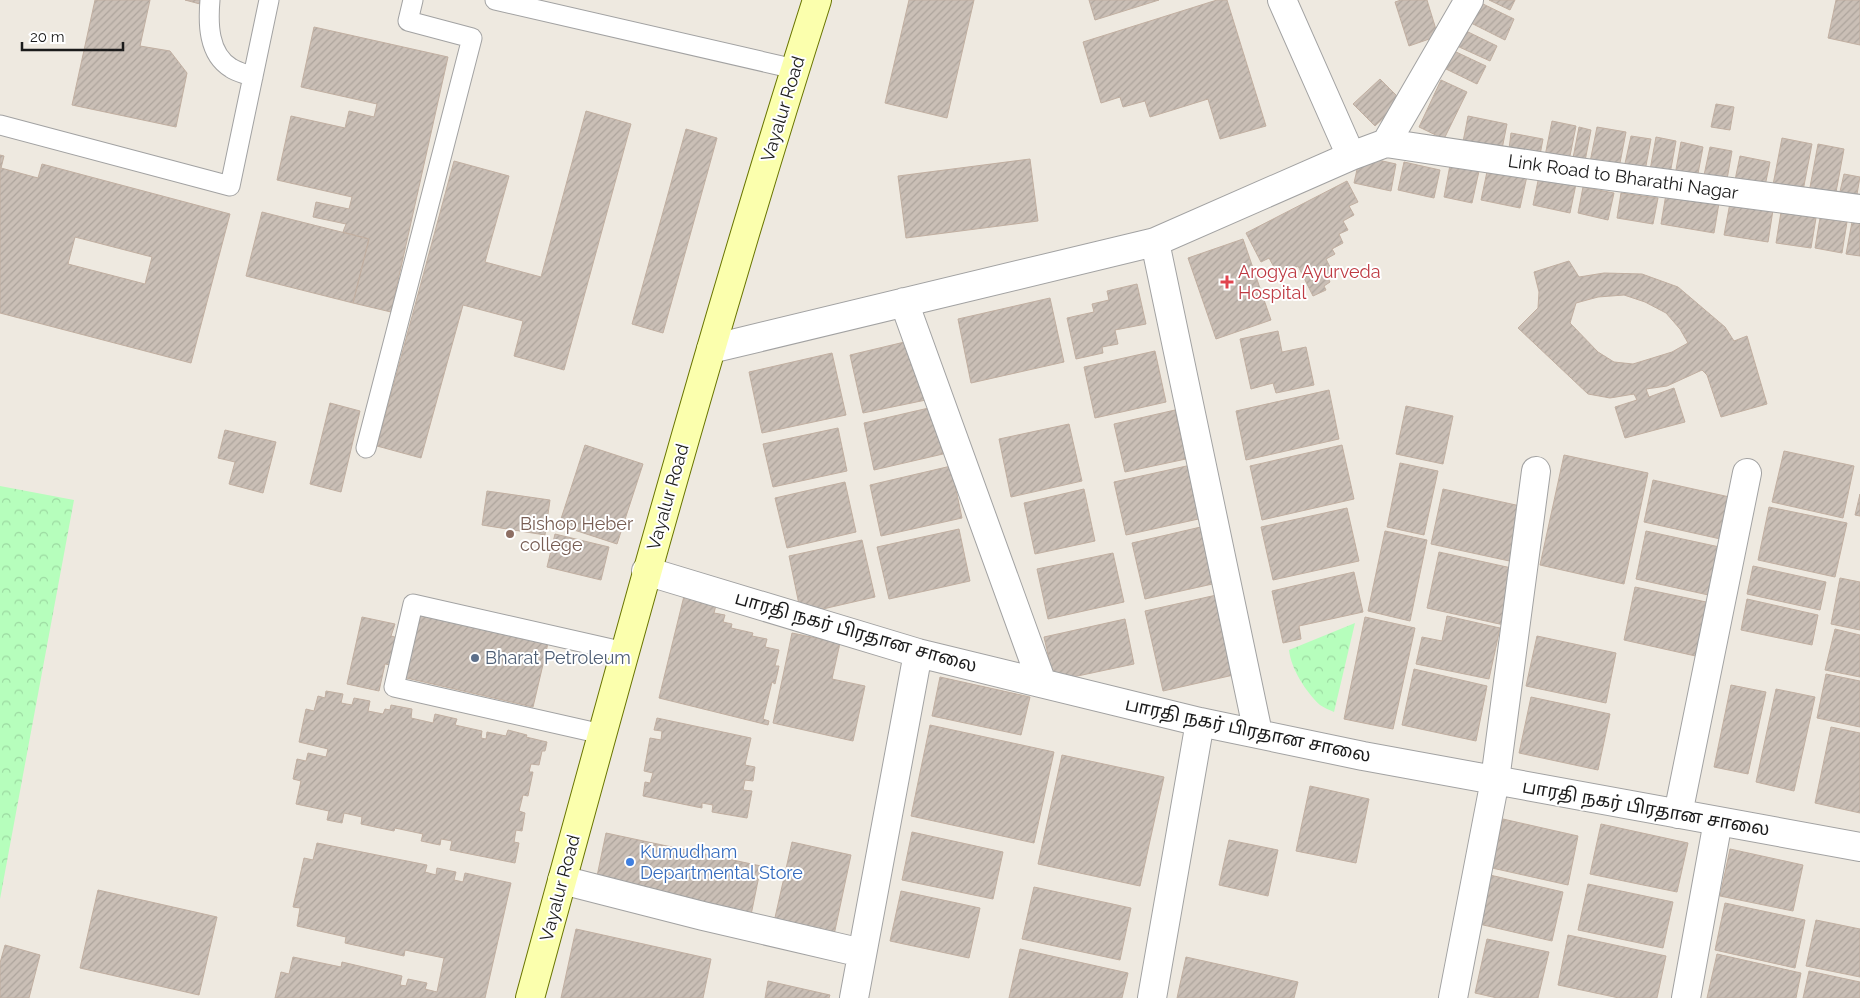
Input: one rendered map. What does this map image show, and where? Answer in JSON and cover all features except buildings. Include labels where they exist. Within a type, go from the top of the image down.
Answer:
[{"type":"main road","name":"Vayalur Road","points":[[530,998],[646,571],[816,0]]},
{"type":"street","points":[[1282,0],[1351,156]]},
{"type":"street","points":[[711,349],[1155,242],[1351,156],[1386,143],[1469,0]]},
{"type":"street","name":"Link Road to Bharathi Nagar","points":[[1386,143],[1580,172],[1860,209]]},
{"type":"street","points":[[1155,242],[1258,733]]},
{"type":"street","points":[[904,302],[1042,683]]},
{"type":"street","points":[[1453,998],[1495,780],[1536,471]]},
{"type":"street","points":[[1678,814],[1748,473]]},
{"type":"street","name":"பாரதி நகர் பிரதான சாலை","points":[[646,571],[918,653],[1200,722],[1363,756],[1860,847]]},
{"type":"street","points":[[854,998],[918,653]]},
{"type":"street","points":[[1152,998],[1200,722]]},
{"type":"street","points":[[1686,998],[1718,822]]},
{"type":"street","points":[[562,880],[703,916],[862,953]]},
{"type":"lane","points":[[210,0],[208,20],[215,51],[230,68],[253,77]]},
{"type":"lane","points":[[0,125],[230,186],[269,0]]},
{"type":"lane","points":[[366,448],[472,38],[408,21],[413,0]]},
{"type":"lane","points":[[495,0],[795,69]]},
{"type":"lane","points":[[602,734],[394,687],[412,604],[625,652]]},
{"type":"green space","points":[[0,486],[74,500],[0,899]]},
{"type":"green space","points":[[1355,623],[1334,712],[1320,705],[1310,694],[1296,672],[1289,650]]},
{"type":"place","name":"Arogya Ayurveda Hospital","points":[[1227,282]]},
{"type":"place","name":"Bishop Heber college","points":[[510,534]]},
{"type":"place","name":"Bharat Petroleum","points":[[475,658]]},
{"type":"place","name":"Kumudham Departmental Store","points":[[630,862]]}]
